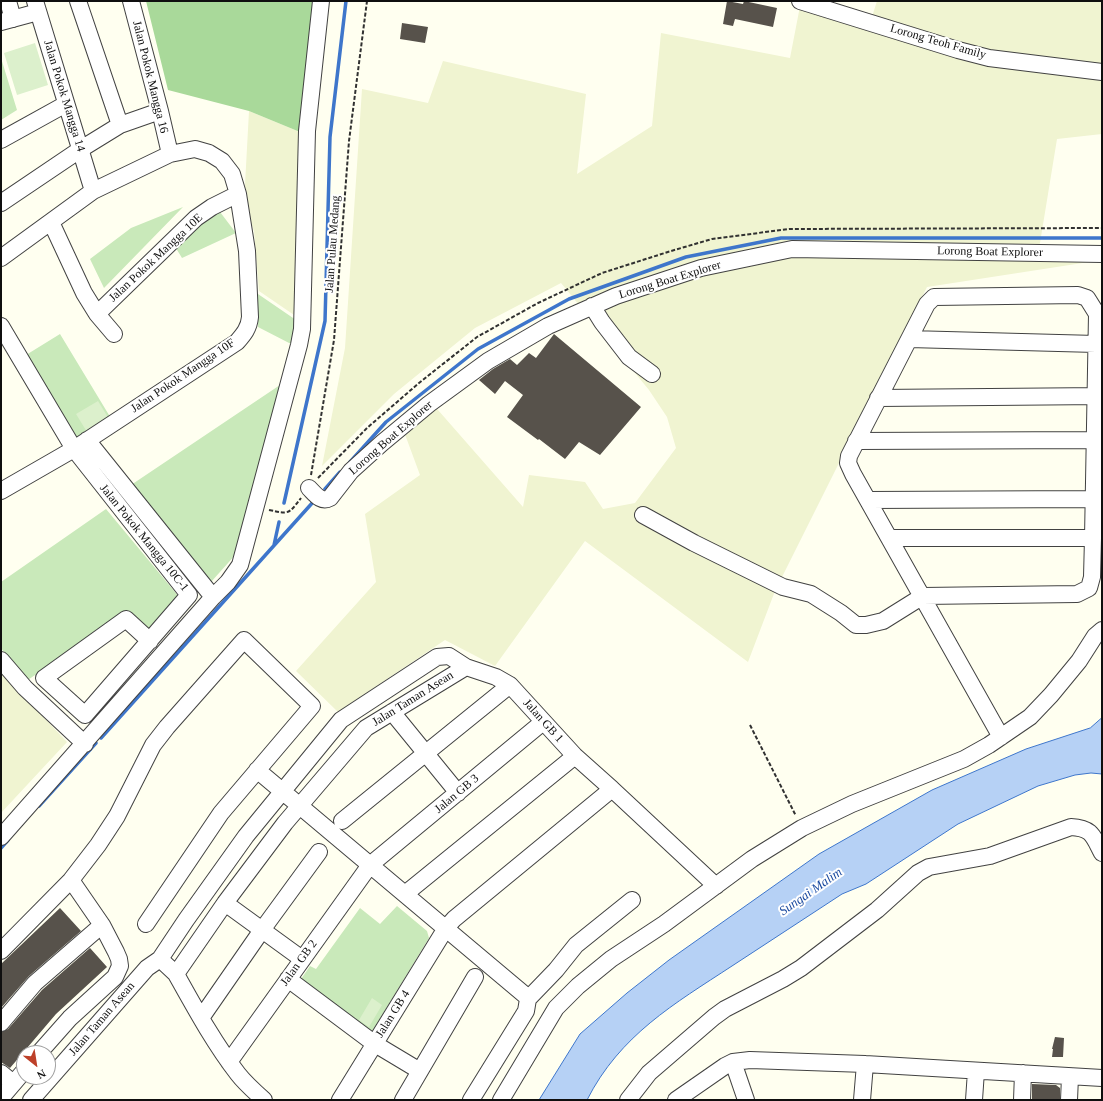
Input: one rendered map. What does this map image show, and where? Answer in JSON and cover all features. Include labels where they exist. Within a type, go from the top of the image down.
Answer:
[{"type":"street","points":[[8,1],[7,20],[36,7]]},
{"type":"street","points":[[78,1],[120,125]]},
{"type":"street","name":"Jalan Pokok Mangga 16","points":[[130,1],[160,111],[170,154]]},
{"type":"street","points":[[1,837],[232,577],[240,565],[297,353],[302,329],[306,131],[321,1]]},
{"type":"street","name":"Lorong Teoh Family","points":[[800,1],[958,50],[983,56],[1102,72]]},
{"type":"street","name":"Jalan Pokok Mangga 14","points":[[36,7],[93,191]]},
{"type":"street","points":[[1,140],[66,104]]},
{"type":"street","points":[[1,203],[80,149],[120,125],[160,111]]},
{"type":"street","name":"Jalan Pokok Mangga 10F","points":[[1,258],[93,191],[170,154],[195,149],[209,153],[222,161],[232,174],[238,194],[248,258],[250,317],[249,325],[237,342],[80,445],[1,491]]},
{"type":"street","name":"Jalan Pokok Mangga 10E","points":[[97,314],[196,218],[212,206],[238,194]]},
{"type":"street","points":[[51,222],[84,293],[97,314],[114,334]]},
{"type":"street","name":"Lorong Boat Explorer","points":[[309,488],[322,500],[326,501],[356,467],[382,443],[441,395],[488,361],[548,326],[616,296],[701,268],[792,249],[1102,254]]},
{"type":"street","points":[[643,515],[694,543],[783,587],[811,594],[841,613],[856,625],[866,625],[883,621],[923,596],[1077,594],[1089,588],[1092,577],[1095,440],[1099,396],[1096,344],[1097,314],[1087,298],[1078,295],[934,297],[926,304],[849,456],[848,463],[868,500],[923,596],[1001,736]]},
{"type":"street","points":[[592,306],[602,322],[629,357],[652,374]]},
{"type":"street","points":[[1,326],[80,445],[213,597]]},
{"type":"street","points":[[909,338],[1096,344]]},
{"type":"street","points":[[878,398],[1099,396]]},
{"type":"street","points":[[856,441],[1095,440]]},
{"type":"street","name":"Jalan Pokok Mangga 10C-1","points":[[80,445],[190,595],[150,641],[85,715],[44,678],[126,619],[150,641]]},
{"type":"street","points":[[868,500],[1094,499]]},
{"type":"street","points":[[889,538],[1093,538]]},
{"type":"street","points":[[501,1100],[556,1008],[578,986],[611,959],[752,859],[802,828],[852,804],[964,759],[989,745],[1030,717],[1052,695],[1079,661],[1095,636],[1102,630]]},
{"type":"street","points":[[1,951],[72,880],[117,816],[153,745],[244,640],[312,706],[221,813],[146,924]]},
{"type":"street","name":"Jalan Taman Asean","points":[[31,1100],[147,968],[160,959],[246,836],[341,720],[351,712],[437,658],[449,656],[466,667],[366,728],[300,806],[225,903],[176,974]]},
{"type":"street","points":[[1,660],[25,688],[85,744]]},
{"type":"street","name":"Jalan GB 1","points":[[466,667],[496,677],[510,685],[575,756],[716,886]]},
{"type":"street","points":[[342,821],[510,685]]},
{"type":"street","points":[[392,712],[458,793]]},
{"type":"street","name":"Jalan GB 3","points":[[370,865],[543,722]]},
{"type":"street","points":[[405,894],[575,756]]},
{"type":"street","points":[[258,770],[528,999]]},
{"type":"street","name":"Jalan GB 4","points":[[340,1100],[446,928],[454,918],[612,789]]},
{"type":"street","points":[[628,1100],[649,1074],[714,1017],[725,1009],[801,968],[877,910],[918,873],[929,867],[990,856],[1071,827],[1081,828],[1088,831],[1093,836],[1102,853]]},
{"type":"street","points":[[201,1018],[262,930],[319,852]]},
{"type":"street","name":"Jalan GB 2","points":[[229,1062],[370,865]]},
{"type":"street","points":[[46,1045],[70,1018],[115,976],[120,966],[120,960],[102,925],[72,880]]},
{"type":"street","points":[[471,1100],[526,1011],[528,999],[556,970],[576,945],[632,900]]},
{"type":"street","points":[[225,903],[302,959]]},
{"type":"street","points":[[1,1023],[35,983],[102,925]]},
{"type":"street","points":[[160,959],[176,974],[201,1018],[229,1062],[239,1075],[264,1100]]},
{"type":"street","points":[[402,1100],[475,977]]},
{"type":"street","points":[[288,979],[375,1044],[420,1071]]},
{"type":"street","points":[[676,1100],[716,1071],[733,1062],[750,1060],[865,1064],[1102,1078]]},
{"type":"street","points":[[733,1062],[746,1100]]},
{"type":"street","points":[[862,1100],[865,1064]]},
{"type":"street","points":[[974,1100],[976,1071]]},
{"type":"street","points":[[1,1073],[13,1083]]},
{"type":"street","points":[[1022,1100],[1023,1073]]},
{"type":"street","points":[[1069,1100],[1070,1077]]},
{"type":"street","points":[[1,1098],[16,1080]]},
{"type":"path","name":"Jalan Pulau Medang","points":[[309,488],[334,340],[349,141],[367,1]]},
{"type":"path","points":[[256,508],[287,513],[291,511],[309,488],[367,428],[419,383],[477,337],[538,303],[602,273],[712,239],[790,229],[1102,228]]},
{"type":"path","points":[[750,725],[802,828]]},
{"type":"green space","points":[[146,1],[315,1],[300,132],[249,111],[168,90]]},
{"type":"green space","points":[[801,1],[871,20],[877,1],[1102,1],[1102,134],[1057,139],[1039,249],[1102,260],[927,287],[775,591],[748,662],[585,541],[495,666],[445,640],[338,712],[296,671],[376,582],[365,514],[420,475],[403,429],[431,402],[523,507],[529,475],[585,482],[603,509],[635,503],[676,448],[667,417],[649,390],[561,283],[475,328],[394,394],[322,466],[345,348],[362,89],[428,103],[443,61],[586,94],[577,174],[652,126],[661,33],[790,58]]},
{"type":"green space","points":[[35,43],[48,85],[17,95],[4,53]]},
{"type":"green space","points":[[1,58],[17,110],[1,120]]},
{"type":"green space","points":[[249,111],[300,132],[297,317],[259,291],[254,231],[244,203]]},
{"type":"green space","points":[[183,207],[104,288],[90,259],[131,228]]},
{"type":"green space","points":[[217,208],[236,233],[182,258],[174,245]]},
{"type":"green space","points":[[258,294],[296,320],[291,344],[258,327]]},
{"type":"green space","points":[[60,334],[112,420],[77,441],[26,355]]},
{"type":"green space","points":[[280,385],[237,553],[211,582],[131,485]]},
{"type":"green space","points":[[98,401],[109,419],[87,432],[76,414]]},
{"type":"green space","points":[[106,509],[180,598],[149,632],[125,612],[25,682],[1,648],[1,582]]},
{"type":"green space","points":[[1,672],[67,742],[1,813]]},
{"type":"green space","points":[[397,906],[427,931],[429,938],[370,1035],[299,982],[310,966],[316,969],[360,908],[380,924]]},
{"type":"green space","points":[[372,998],[382,1005],[369,1027],[359,1020]]},
{"type":"water","name":"Sungai Malim","points":[[1102,718],[1102,774],[1091,773],[1075,775],[1038,786],[958,824],[866,884],[842,894],[669,1008],[632,1039],[615,1057],[600,1077],[587,1100],[539,1100],[580,1034],[627,993],[669,960],[819,854],[932,790],[1026,749],[1090,728]]},
{"type":"building","points":[[727,1],[743,4],[744,1],[777,8],[773,27],[735,19],[733,26],[723,24]]},
{"type":"building","points":[[402,23],[428,27],[425,43],[400,39]]},
{"type":"building","points":[[554,334],[641,407],[600,455],[579,442],[565,459],[507,417],[523,395],[505,381],[495,394],[479,380],[493,369],[510,359],[517,365],[529,353],[536,358]]},
{"type":"building","points":[[60,908],[81,931],[29,976],[1,1008],[1,964]]},
{"type":"building","points":[[90,948],[107,967],[56,1014],[30,1045],[16,1045],[16,1061],[10,1068],[1,1062],[1,1032],[8,1029],[42,990]]},
{"type":"building","points":[[1055,1037],[1064,1038],[1063,1057],[1052,1057]]},
{"type":"building","points":[[1032,1084],[1056,1085],[1060,1088],[1060,1100],[1032,1100]]},
{"type":"waterway","points":[[284,503],[325,321],[330,137],[346,1]]},
{"type":"waterway","points":[[350,462],[386,422],[478,349],[569,299],[686,257],[781,238],[1102,238]]},
{"type":"waterway","points":[[325,489],[340,472]]},
{"type":"waterway","points":[[101,738],[314,501]]},
{"type":"waterway","points":[[274,545],[279,522]]},
{"type":"waterway","points":[[39,806],[96,743]]},
{"type":"waterway","points":[[1,848],[8,840]]}]
